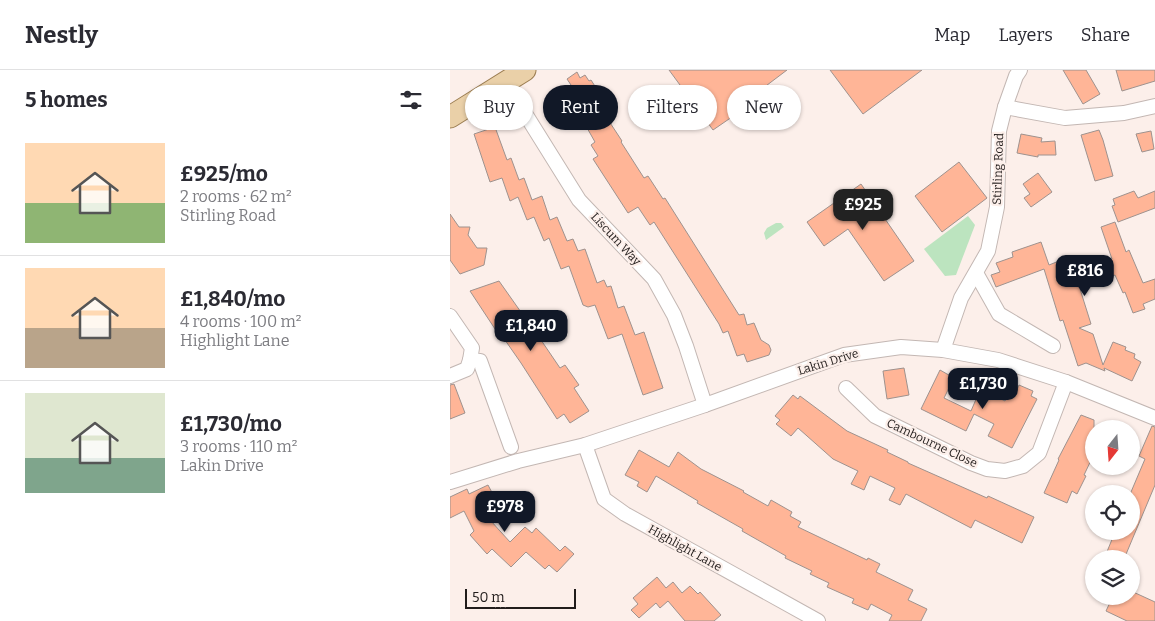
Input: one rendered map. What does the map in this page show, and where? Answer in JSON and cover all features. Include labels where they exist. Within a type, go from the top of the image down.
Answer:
[{"type":"main road","points":[[450,117],[525,70]]},
{"type":"street","name":"Stirling Road","points":[[943,350],[961,298],[988,251],[997,207],[999,131],[1005,107],[1020,70]]},
{"type":"street","name":"Liscum Way","points":[[506,83],[579,200],[654,279],[674,315],[705,405]]},
{"type":"street","points":[[1005,107],[1065,118],[1124,113],[1155,106]]},
{"type":"street","points":[[976,273],[1000,314],[1053,346]]},
{"type":"street","points":[[450,316],[472,348],[467,369],[450,376]]},
{"type":"street","name":"Lakin Drive","points":[[450,482],[518,461],[585,445],[705,405],[844,355],[901,347],[943,350],[998,360],[1066,382],[1155,418]]},
{"type":"street","points":[[470,360],[480,361],[511,447]]},
{"type":"street","name":"Cambourne Close","points":[[846,388],[875,416],[971,463],[1006,471],[1023,466],[1039,453],[1066,382]]},
{"type":"street","name":"Highlight Lane","points":[[585,445],[604,499],[625,514],[818,621]]},
{"type":"green space","points":[[968,216],[975,225],[956,275],[945,276],[924,249]]},
{"type":"green space","points":[[776,223],[781,223],[784,227],[766,240],[764,233],[767,228]]},
{"type":"building","points":[[669,70],[787,70],[767,85],[727,85],[727,120],[717,127],[717,85],[680,85]]},
{"type":"building","points":[[830,70],[922,70],[863,114]]},
{"type":"building","points":[[1063,70],[1086,70],[1100,94],[1083,104]]},
{"type":"building","points":[[1116,70],[1155,70],[1155,81],[1122,91]]},
{"type":"building","points":[[577,72],[580,78],[585,75],[594,85],[571,85],[567,79]]},
{"type":"building","points":[[486,130],[496,130],[507,160],[511,158],[519,180],[524,178],[532,200],[542,196],[550,220],[557,217],[567,241],[573,239],[578,251],[585,249],[597,283],[604,280],[607,287],[611,286],[618,308],[624,306],[635,335],[644,332],[663,388],[643,395],[622,334],[608,339],[595,305],[588,307],[583,305],[569,266],[561,269],[549,238],[544,241],[534,217],[527,220],[518,197],[510,201],[502,178],[490,182],[474,134]]},
{"type":"building","points":[[588,130],[615,130],[644,178],[648,176],[663,199],[665,198],[739,315],[744,314],[747,325],[754,323],[761,340],[769,345],[771,350],[769,355],[747,362],[744,354],[737,356],[728,331],[723,333],[654,222],[650,225],[638,207],[628,213],[593,159],[598,156],[591,145],[595,142]]},
{"type":"building","points":[[1099,130],[1113,176],[1095,181],[1081,135]]},
{"type":"building","points":[[1151,131],[1154,149],[1142,152],[1136,134]]},
{"type":"building","points":[[1021,134],[1042,138],[1041,142],[1055,141],[1056,155],[1038,155],[1038,157],[1017,153]]},
{"type":"building","points":[[959,162],[987,198],[942,232],[915,196]]},
{"type":"building","points":[[1038,173],[1052,192],[1031,207],[1024,198],[1030,194],[1023,184]]},
{"type":"building","points":[[861,184],[914,261],[884,281],[848,229],[824,246],[807,222]]},
{"type":"building","points":[[1134,191],[1138,198],[1155,191],[1155,208],[1118,222],[1112,206],[1115,205],[1113,199]]},
{"type":"building","points":[[450,214],[459,227],[470,227],[468,235],[477,248],[487,248],[484,265],[460,274],[450,260]]},
{"type":"building","points":[[1115,222],[1126,252],[1129,250],[1143,283],[1155,279],[1155,299],[1143,304],[1145,309],[1133,313],[1125,292],[1123,293],[1115,275],[1080,289],[1091,324],[1079,328],[1093,334],[1103,365],[1113,342],[1126,347],[1125,350],[1135,354],[1134,358],[1141,362],[1132,381],[1104,368],[1105,371],[1086,363],[1078,366],[1063,320],[1060,321],[1044,269],[996,287],[991,275],[1000,272],[996,263],[1013,257],[1012,252],[1041,242],[1049,265],[1059,261],[1065,281],[1106,264],[1106,262],[1112,259],[1101,227]]},
{"type":"building","points":[[499,281],[560,368],[565,365],[579,385],[574,388],[589,411],[570,423],[564,414],[557,419],[521,363],[498,330],[497,332],[470,291]]},
{"type":"building","points":[[904,368],[909,395],[887,399],[883,371]]},
{"type":"building","points":[[940,370],[954,378],[944,398],[971,411],[980,390],[1005,401],[1008,395],[1014,396],[1019,385],[1033,391],[1031,396],[1037,399],[1012,448],[988,436],[994,424],[974,414],[966,431],[921,409]]},
{"type":"building","points":[[454,384],[465,413],[450,419],[450,385]]},
{"type":"building","points":[[793,395],[798,399],[800,396],[847,431],[888,450],[887,452],[908,463],[1034,517],[1022,543],[975,520],[971,528],[906,494],[900,505],[889,500],[895,488],[870,476],[864,490],[851,484],[858,471],[833,459],[798,428],[791,436],[776,424],[780,420],[775,416]]},
{"type":"building","points":[[1081,415],[1094,420],[1085,420],[1084,475],[1086,476],[1077,494],[1072,491],[1067,503],[1044,493],[1058,459]]},
{"type":"building","points":[[1152,426],[1155,427],[1155,485],[1140,521],[1140,485],[1134,485],[1138,475],[1140,475],[1145,459],[1140,456]]},
{"type":"building","points":[[639,450],[669,467],[678,452],[701,469],[744,491],[768,506],[771,500],[792,512],[790,516],[801,522],[798,527],[867,560],[868,558],[880,564],[876,572],[913,590],[908,600],[927,609],[921,621],[889,621],[892,615],[871,604],[868,610],[852,603],[854,599],[827,587],[829,583],[810,574],[812,571],[785,558],[786,556],[742,531],[743,529],[697,503],[698,501],[656,476],[647,492],[637,486],[639,482],[625,475]]},
{"type":"building","points":[[488,485],[497,502],[481,510],[510,542],[525,527],[532,533],[536,528],[560,551],[565,546],[574,554],[557,572],[549,565],[545,569],[526,552],[511,567],[492,549],[487,554],[470,535],[474,531],[464,511],[450,518],[450,497],[467,489],[469,494]]},
{"type":"building","points":[[1112,540],[1132,540],[1128,550],[1108,550]]},
{"type":"building","points":[[657,577],[666,588],[673,582],[682,593],[690,586],[698,594],[700,592],[721,615],[714,621],[685,621],[668,601],[660,608],[656,603],[639,618],[631,610],[638,604],[633,598]]},
{"type":"building","points":[[1140,595],[1155,602],[1155,621],[1127,621],[1106,611],[1109,605],[1140,605]]}]
